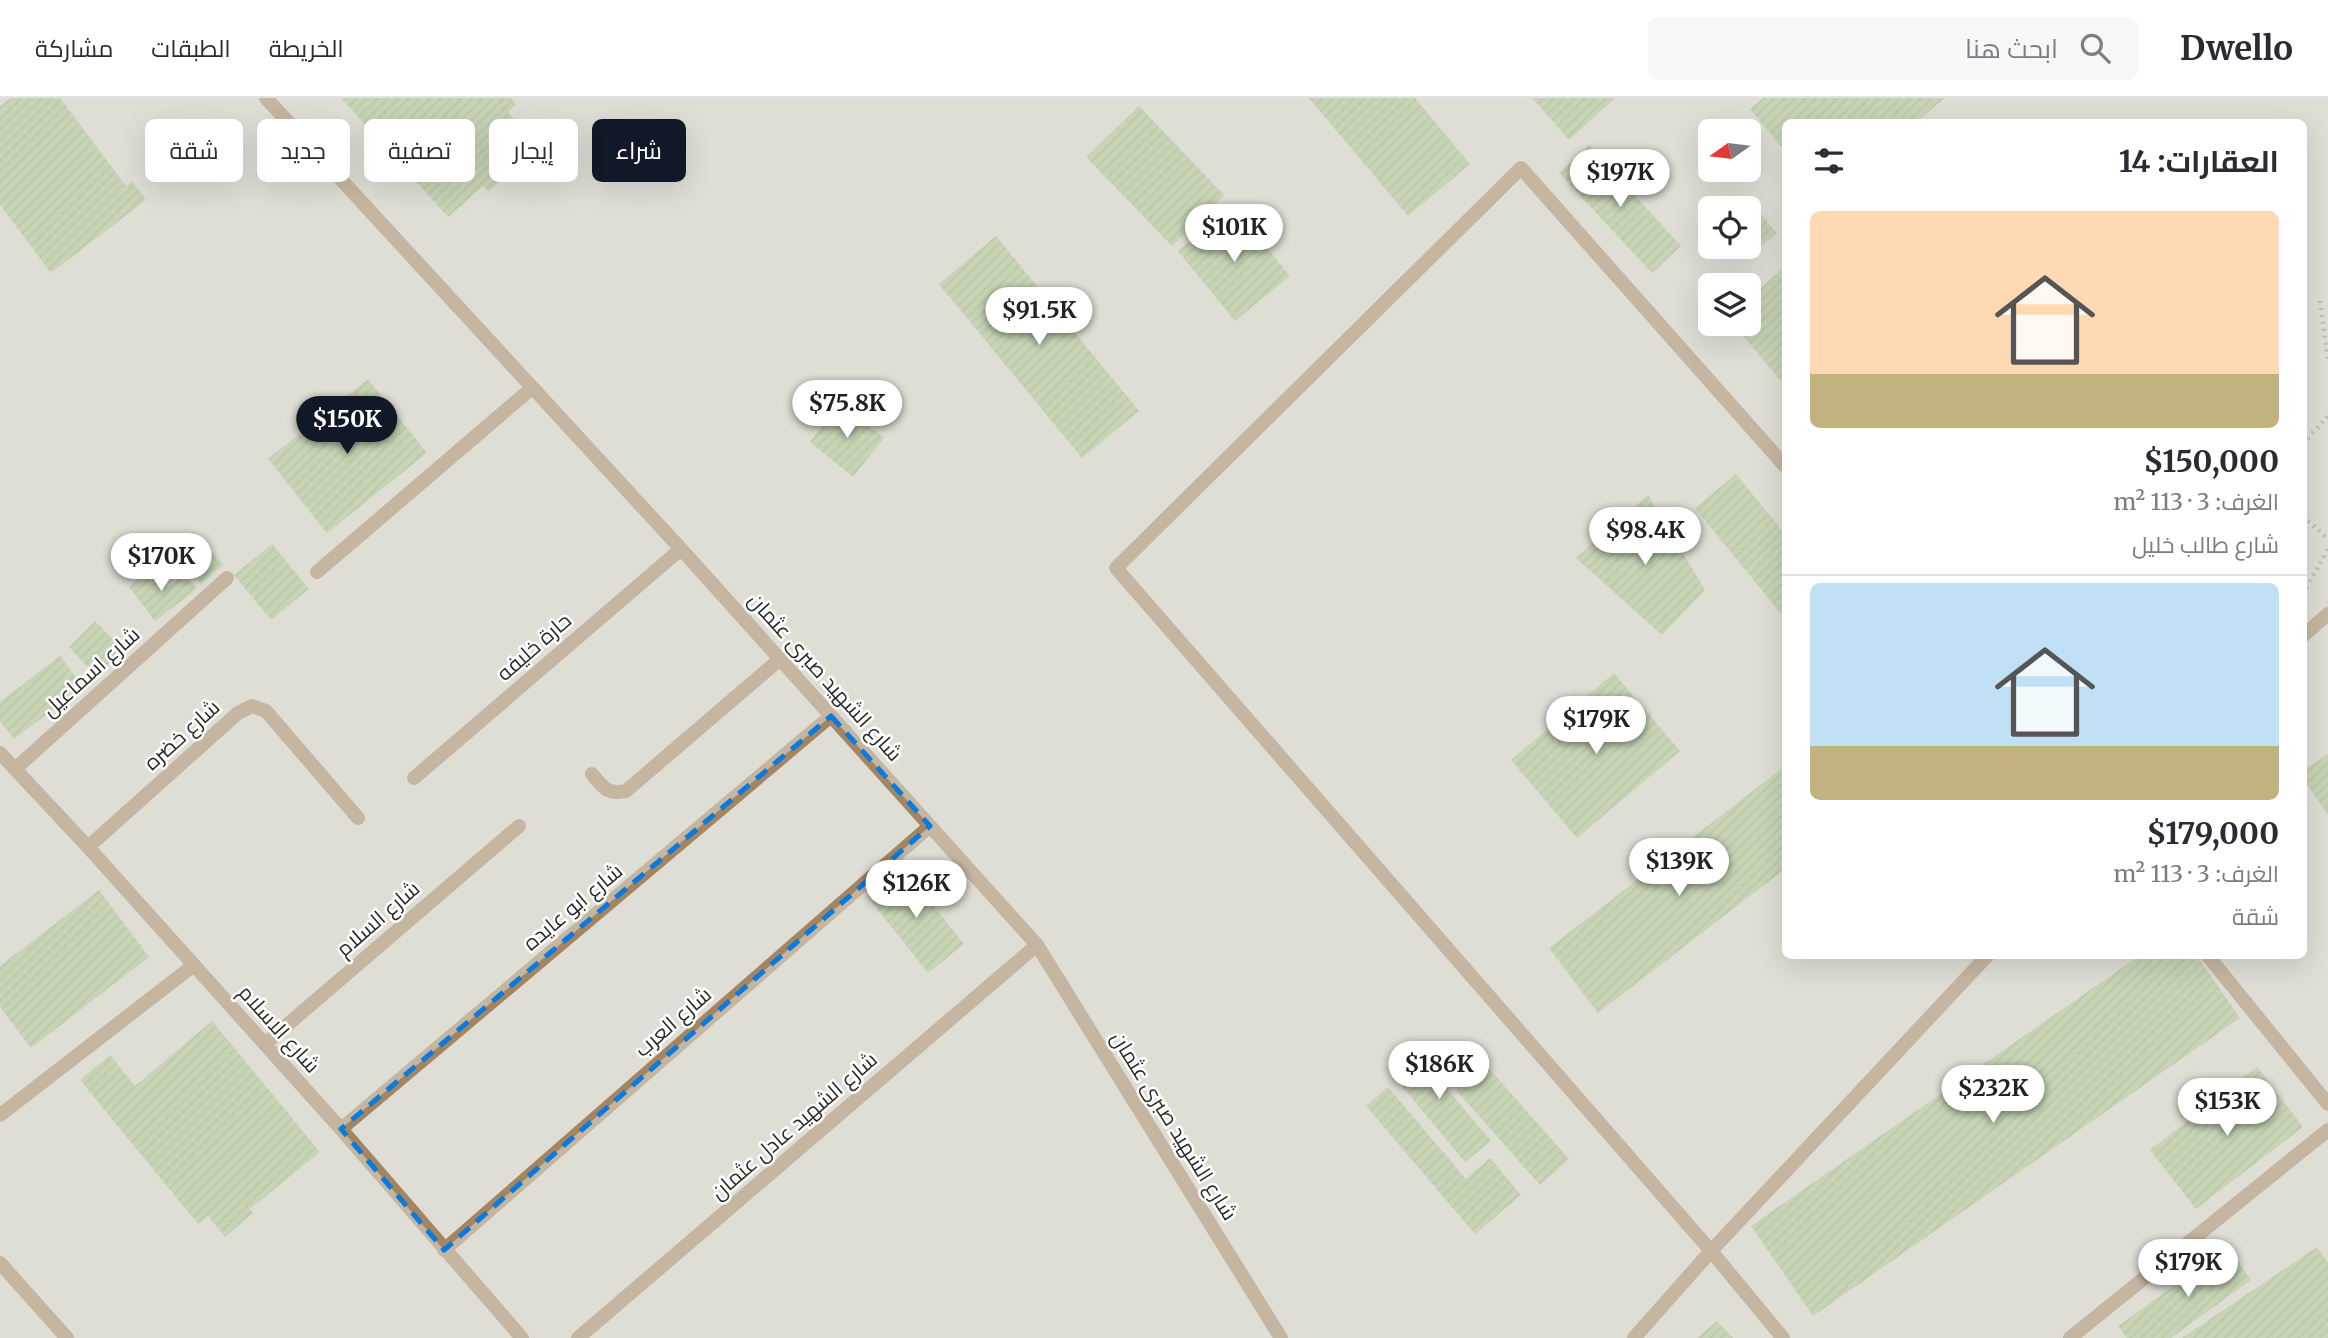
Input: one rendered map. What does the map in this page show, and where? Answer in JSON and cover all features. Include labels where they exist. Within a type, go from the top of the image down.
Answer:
[{"type":"street","name":"شارع الشهيد صبرى عثمان","points":[[267,98],[681,549],[1037,945],[1281,1338]]},
{"type":"street","points":[[1782,463],[1521,168],[1116,568],[1711,1251],[1783,1338]]},
{"type":"street","points":[[317,572],[531,388]]},
{"type":"street","name":"حارة خليفه","points":[[414,778],[681,549]]},
{"type":"street","name":"شارع اسماعيل","points":[[15,769],[227,578]]},
{"type":"street","points":[[2307,632],[2328,614]]},
{"type":"street","points":[[592,774],[605,790],[618,793],[626,791],[780,659]]},
{"type":"street","name":"شارع خضره","points":[[88,847],[238,713],[252,706],[266,711],[358,818]]},
{"type":"street","name":"شارع ابو عايده","points":[[341,1129],[831,716]]},
{"type":"street","name":"شارع الاسلام","points":[[0,753],[341,1129],[522,1338]]},
{"type":"street","name":"شارع السلام","points":[[265,1044],[519,826]]},
{"type":"street","name":"شارع العرب","points":[[444,1250],[930,826]]},
{"type":"street","name":"شارع الشهيد عادل عثمان","points":[[578,1338],[1037,945]]},
{"type":"street","points":[[1634,1338],[1711,1251],[1982,959]]},
{"type":"street","points":[[2210,959],[2328,1104]]},
{"type":"street","points":[[0,1115],[194,965]]},
{"type":"street","points":[[2070,1338],[2328,1130]]},
{"type":"street","points":[[0,1263],[67,1338]]},
{"type":"path","points":[[2320,301],[2328,361]]},
{"type":"path","points":[[2307,440],[2328,416]]},
{"type":"path","points":[[2307,520],[2328,539]]},
{"type":"path","points":[[2307,587],[2328,549]]},
{"type":"highlighted area","points":[[831,716],[930,826],[444,1250],[341,1129]]},
{"type":"building","points":[[11,98],[60,98],[126,186],[132,181],[146,200],[51,273],[0,205],[0,106]]},
{"type":"building","points":[[341,98],[511,98],[516,104],[508,112],[514,119],[489,119],[489,182],[500,182],[489,192],[483,186],[448,217],[417,182],[475,182],[475,119],[364,119],[364,124]]},
{"type":"building","points":[[1309,98],[1415,98],[1470,164],[1408,216]]},
{"type":"building","points":[[1532,98],[1615,98],[1569,140]]},
{"type":"building","points":[[1763,98],[1945,98],[1920,119],[1782,119],[1782,147],[1750,109]]},
{"type":"building","points":[[1139,106],[1224,195],[1172,246],[1086,157]]},
{"type":"building","points":[[1589,145],[1681,246],[1652,273],[1559,173]]},
{"type":"building","points":[[1232,206],[1290,276],[1235,321],[1178,251]]},
{"type":"building","points":[[1761,214],[1777,233],[1761,246]]},
{"type":"building","points":[[996,236],[1139,411],[1082,458],[939,284]]},
{"type":"building","points":[[1782,270],[1782,382],[1743,336],[1761,336],[1761,288]]},
{"type":"building","points":[[368,379],[427,453],[327,533],[268,459]]},
{"type":"building","points":[[840,403],[884,438],[853,477],[810,442]]},
{"type":"building","points":[[1736,474],[1782,530],[1782,615],[1695,508]]},
{"type":"building","points":[[1648,495],[1705,590],[1662,635],[1576,558]]},
{"type":"building","points":[[193,531],[223,565],[201,584],[171,549]]},
{"type":"building","points":[[272,544],[309,589],[271,620],[234,575]]},
{"type":"building","points":[[154,568],[168,587],[185,574],[197,589],[155,621],[129,587]]},
{"type":"building","points":[[95,621],[123,650],[96,676],[69,647]]},
{"type":"building","points":[[60,656],[83,687],[14,739],[0,721],[0,702]]},
{"type":"building","points":[[1614,673],[1680,751],[1577,838],[1511,760]]},
{"type":"building","points":[[2328,754],[2328,815],[2307,785],[2307,768]]},
{"type":"building","points":[[1782,769],[1782,871],[1598,1013],[1549,948]]},
{"type":"building","points":[[903,867],[964,944],[928,973],[867,896]]},
{"type":"building","points":[[99,890],[149,957],[31,1048],[0,1007],[0,966]]},
{"type":"building","points":[[2135,959],[2199,959],[2240,1018],[1813,1316],[1751,1226]]},
{"type":"building","points":[[212,1021],[320,1152],[250,1209],[253,1213],[225,1237],[208,1216],[198,1224],[80,1080],[110,1055],[135,1086]]},
{"type":"building","points":[[1427,1040],[1449,1066],[1437,1077],[1491,1141],[1465,1162],[1390,1072]]},
{"type":"building","points":[[1485,1064],[1569,1159],[1540,1185],[1456,1090]]},
{"type":"building","points":[[2257,1067],[2303,1127],[2196,1209],[2150,1150]]},
{"type":"building","points":[[1388,1087],[1466,1179],[1490,1158],[1521,1195],[1475,1234],[1366,1106]]},
{"type":"building","points":[[2228,1247],[2251,1280],[2171,1338],[2127,1338],[2118,1326]]},
{"type":"building","points":[[2317,1247],[2328,1263],[2328,1338],[2182,1338]]},
{"type":"building","points":[[1717,1321],[1733,1338],[1697,1338]]}]
